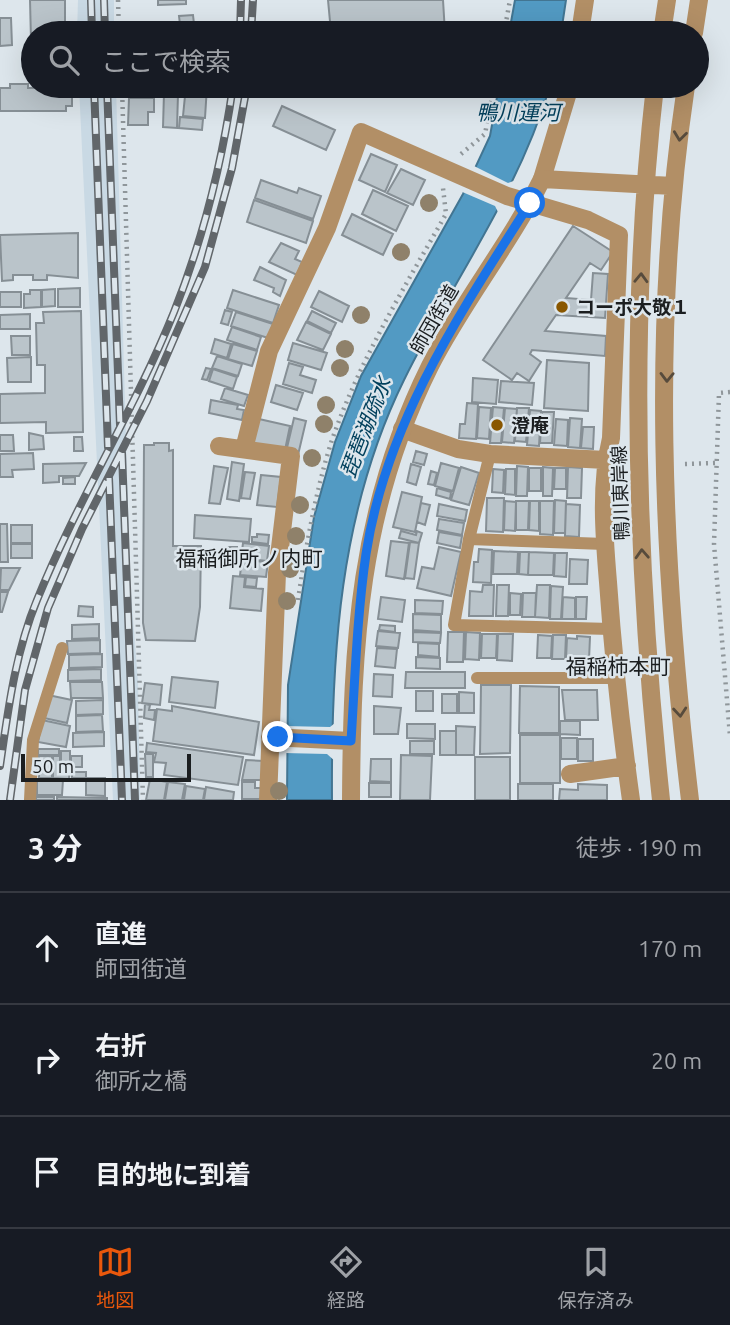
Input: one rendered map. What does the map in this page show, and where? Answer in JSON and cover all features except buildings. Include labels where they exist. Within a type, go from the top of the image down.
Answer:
[{"type":"street","points":[[582,21],[585,0]]},
{"type":"street","points":[[664,21],[667,0]]},
{"type":"street","points":[[696,21],[699,0]]},
{"type":"street","name":"師団街道","points":[[351,800],[346,741],[366,552],[382,486],[402,429],[431,365],[542,179],[566,98]]},
{"type":"street","points":[[645,185],[654,98]]},
{"type":"street","points":[[684,98],[673,186],[666,406],[667,512],[673,619],[690,800]]},
{"type":"street","points":[[244,449],[269,351],[327,228],[361,132],[507,196],[587,220],[619,235],[611,438],[606,460],[605,544],[616,678],[632,800]]},
{"type":"street","points":[[542,179],[673,186]]},
{"type":"street","name":"鴨川東岸線","points":[[645,185],[639,409],[646,622],[661,800]]},
{"type":"street","points":[[402,429],[458,449],[490,454],[606,460]]},
{"type":"street","points":[[219,446],[291,456],[277,573],[274,737],[268,800]]},
{"type":"street","points":[[274,737],[346,741]]},
{"type":"street","points":[[570,774],[626,766]]},
{"type":"lane","points":[[490,454],[469,539],[454,625],[611,629]]},
{"type":"lane","points":[[469,539],[605,544]]},
{"type":"lane","points":[[30,800],[33,740],[62,648]]},
{"type":"lane","points":[[477,678],[616,678]]},
{"type":"path","points":[[118,0],[119,21]]},
{"type":"path","points":[[506,21],[510,0]]},
{"type":"path","points":[[122,98],[143,800]]},
{"type":"path","points":[[297,607],[311,517],[332,442],[358,375],[446,214],[442,181],[452,172],[459,156],[485,134],[492,98]]},
{"type":"path","points":[[730,392],[719,393],[714,544],[730,736]]},
{"type":"path","points":[[685,466],[716,463]]},
{"type":"shaded area","points":[[78,0],[114,0],[114,21],[77,21]]},
{"type":"shaded area","points":[[80,98],[116,98],[130,580],[138,682],[140,800],[113,800]]},
{"type":"water","points":[[515,0],[566,0],[563,21],[511,21]]},
{"type":"water","name":"鴨川運河","points":[[497,98],[546,98],[537,126],[503,200],[404,380],[382,430],[365,481],[352,533],[337,639],[332,800],[287,800],[288,685],[314,517],[335,442],[361,376],[463,194],[490,136]]},
{"type":"pier","points":[[472,165],[508,183],[519,179],[500,216],[495,206],[460,191]]},
{"type":"pier","points":[[335,723],[336,762],[327,754],[284,753],[284,726],[330,727]]},
{"type":"railway","points":[[91,0],[92,21]]},
{"type":"railway","points":[[104,0],[105,21]]},
{"type":"railway","points":[[240,21],[241,0]]},
{"type":"railway","points":[[252,21],[253,0]]},
{"type":"railway","points":[[94,98],[108,447]]},
{"type":"railway","points":[[107,98],[120,425]]},
{"type":"railway","points":[[0,766],[13,682],[29,620],[53,563],[174,312],[194,257],[210,200],[231,98]]},
{"type":"railway","points":[[10,800],[25,690],[48,608],[82,529],[147,401],[205,267],[232,168],[245,98]]},
{"type":"railway","points":[[122,453],[135,800]]},
{"type":"railway","points":[[109,478],[122,800]]},
{"type":"place","name":"コーポ大敬１","points":[[562,307]]},
{"type":"place","name":"澄庵","points":[[497,425]]},
{"type":"district","name":"福稲御所ノ内町","points":[[249,558]]},
{"type":"district","name":"福稲柿本町","points":[[618,666]]},
{"type":"route","points":[[278,737],[351,741],[358,623],[366,552],[382,486],[402,429],[431,365],[462,309],[530,203]]},
{"type":"water label","name":"琵琶湖疏水","points":[[365,427]]}]
